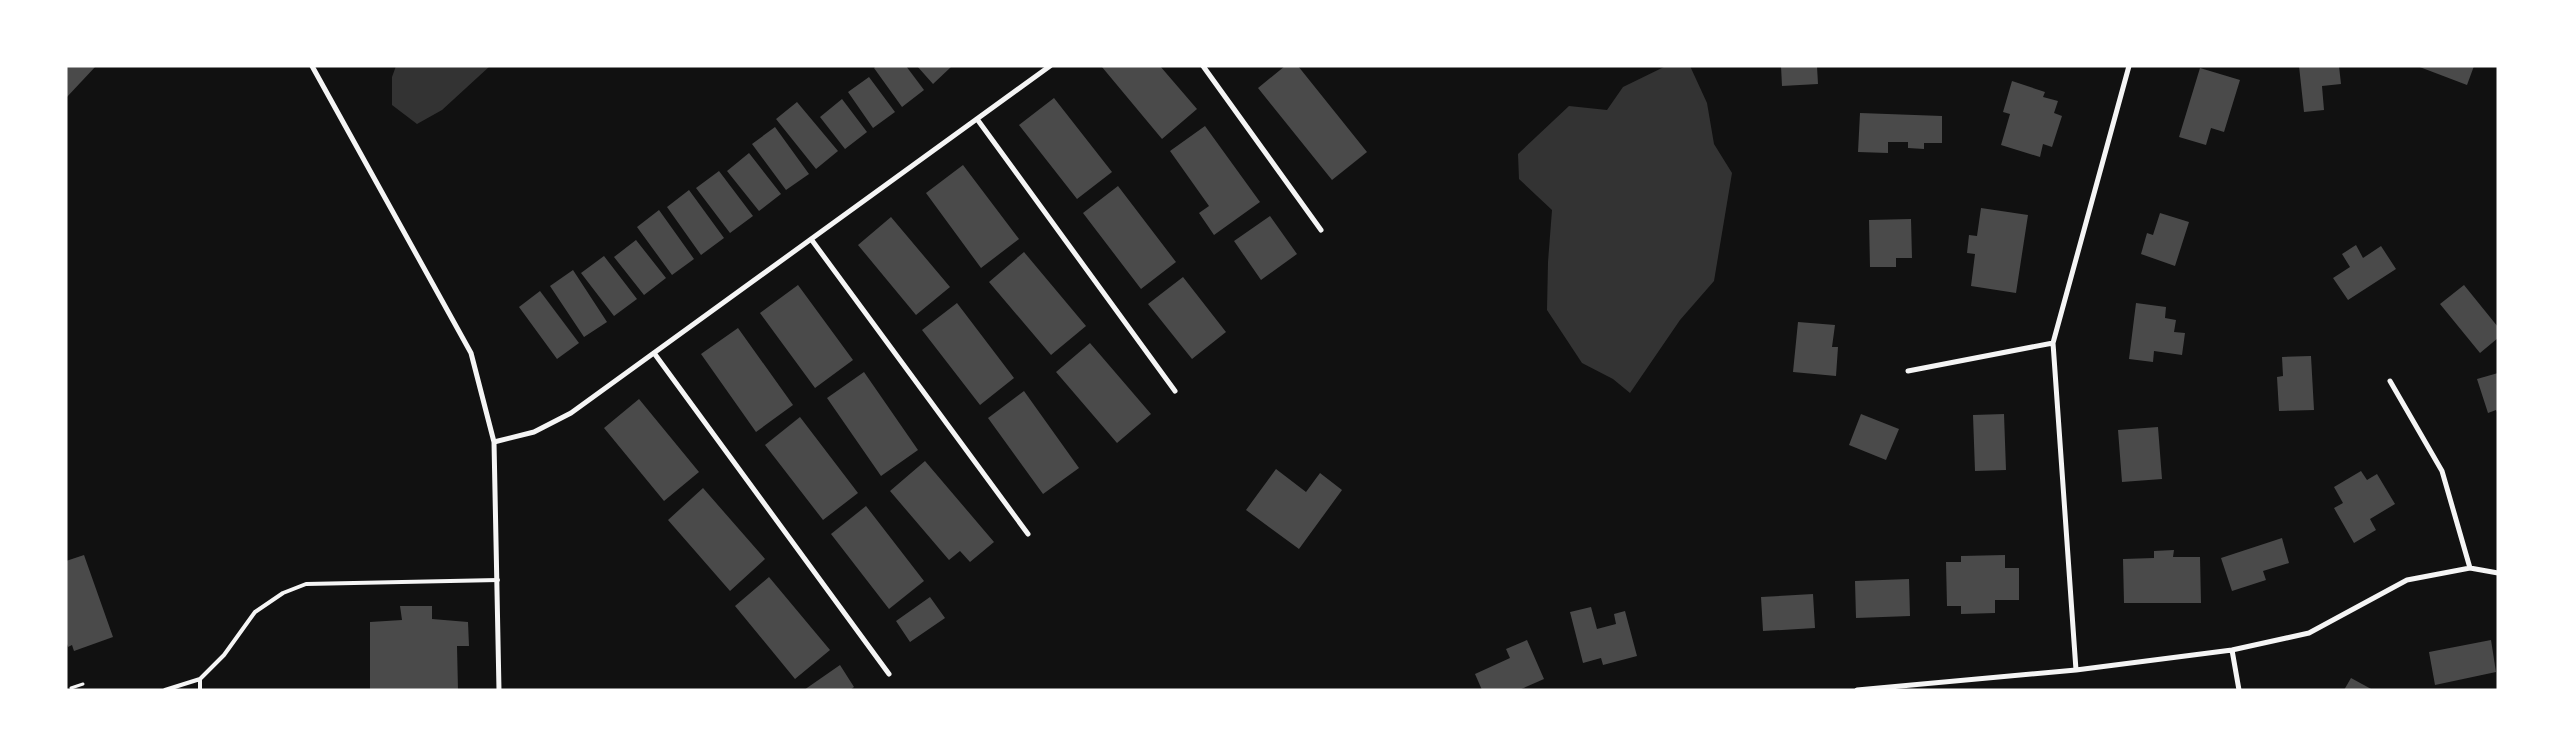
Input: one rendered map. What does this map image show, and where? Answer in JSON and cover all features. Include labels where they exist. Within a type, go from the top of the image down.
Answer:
[{"type":"street","points":[[312,66],[471,353],[494,442],[499,690]]},
{"type":"street","points":[[494,442],[534,432],[548,426],[654,353],[1050,66]]},
{"type":"street","points":[[1203,66],[1320,230]]},
{"type":"street","points":[[2076,670],[2053,343],[2129,66]]},
{"type":"street","points":[[977,119],[1175,391]]},
{"type":"street","points":[[811,240],[1028,534]]},
{"type":"street","points":[[1908,371],[2053,343]]},
{"type":"street","points":[[654,353],[889,674]]},
{"type":"street","points":[[2390,381],[2442,471],[2470,568]]},
{"type":"street","points":[[1857,690],[2076,670],[2232,650],[2310,633],[2407,580],[2470,568],[2498,573]]},
{"type":"street","points":[[2232,650],[2239,690]]},
{"type":"lane","points":[[165,690],[200,679],[224,655],[256,612],[283,594],[306,584],[498,580]]},
{"type":"lane","points":[[200,679],[200,690]]},
{"type":"path","points":[[71,688],[82,684]]},
{"type":"shaded area","points":[[396,66],[490,66],[442,110],[417,124],[392,105],[392,77]]},
{"type":"shaded area","points":[[1666,66],[1690,66],[1707,103],[1714,144],[1732,173],[1714,281],[1680,320],[1630,393],[1613,379],[1582,363],[1547,310],[1552,210],[1519,179],[1518,154],[1569,106],[1607,110],[1623,87]]},
{"type":"building","points":[[66,66],[96,66],[66,98]]},
{"type":"building","points":[[876,66],[906,66],[924,90],[902,107],[874,68]]},
{"type":"building","points":[[917,66],[950,66],[951,67],[933,84]]},
{"type":"building","points":[[1160,66],[1197,109],[1162,139],[1102,67]]},
{"type":"building","points":[[1285,66],[1298,66],[1367,152],[1332,180],[1258,88]]},
{"type":"building","points":[[1781,66],[1817,66],[1818,84],[1782,86]]},
{"type":"building","points":[[2299,66],[2339,66],[2341,84],[2322,86],[2324,110],[2304,112]]},
{"type":"building","points":[[2417,66],[2474,66],[2467,85]]},
{"type":"building","points":[[2200,68],[2240,80],[2224,132],[2211,128],[2206,145],[2179,137]]},
{"type":"building","points":[[869,77],[895,112],[873,128],[848,92]]},
{"type":"building","points":[[2012,81],[2045,92],[2043,97],[2058,101],[2054,113],[2062,116],[2052,147],[2043,144],[2040,157],[2001,145],[2010,114],[2003,112]]},
{"type":"building","points":[[1054,98],[1112,172],[1077,199],[1019,125]]},
{"type":"building","points":[[842,99],[867,132],[845,149],[820,117]]},
{"type":"building","points":[[797,102],[838,151],[816,169],[776,119]]},
{"type":"building","points":[[1860,113],[1942,116],[1942,143],[1924,143],[1924,149],[1908,148],[1908,142],[1888,142],[1888,153],[1858,152]]},
{"type":"building","points":[[1205,126],[1260,202],[1214,235],[1199,213],[1209,206],[1170,151]]},
{"type":"building","points":[[775,127],[809,174],[786,190],[752,144]]},
{"type":"building","points":[[749,153],[781,194],[759,211],[727,171]]},
{"type":"building","points":[[963,165],[1019,239],[981,268],[926,193]]},
{"type":"building","points":[[719,171],[753,216],[730,233],[696,188]]},
{"type":"building","points":[[1118,186],[1176,262],[1141,289],[1083,213]]},
{"type":"building","points":[[689,190],[724,238],[701,255],[667,207]]},
{"type":"building","points":[[1981,208],[2028,215],[2016,293],[1971,286],[1975,254],[1967,253],[1969,235],[1977,236]]},
{"type":"building","points":[[659,210],[694,259],[672,275],[637,227]]},
{"type":"building","points":[[2160,213],[2189,222],[2175,266],[2141,254],[2147,233],[2153,235]]},
{"type":"building","points":[[1270,216],[1297,254],[1261,280],[1234,241]]},
{"type":"building","points":[[891,217],[950,287],[916,315],[858,245]]},
{"type":"building","points":[[1911,219],[1912,258],[1896,258],[1896,267],[1870,267],[1869,220]]},
{"type":"building","points":[[636,240],[666,278],[644,295],[614,257]]},
{"type":"building","points":[[2356,245],[2363,258],[2381,246],[2396,269],[2348,300],[2333,278],[2350,267],[2342,254]]},
{"type":"building","points":[[1024,252],[1086,326],[1051,355],[989,282]]},
{"type":"building","points":[[604,256],[637,299],[614,316],[581,273]]},
{"type":"building","points":[[573,270],[607,322],[584,337],[550,286]]},
{"type":"building","points":[[1183,277],[1226,332],[1192,359],[1148,304]]},
{"type":"building","points":[[798,285],[853,360],[815,388],[760,313]]},
{"type":"building","points":[[2464,285],[2498,327],[2498,338],[2480,353],[2440,304]]},
{"type":"building","points":[[540,291],[579,343],[557,359],[519,307]]},
{"type":"building","points":[[957,303],[1014,378],[980,405],[922,330]]},
{"type":"building","points":[[2136,303],[2166,307],[2165,318],[2176,320],[2174,332],[2185,333],[2182,355],[2154,351],[2153,362],[2129,359]]},
{"type":"building","points":[[1798,322],[1835,325],[1832,347],[1838,347],[1836,376],[1793,372]]},
{"type":"building","points":[[738,328],[793,405],[756,432],[701,354]]},
{"type":"building","points":[[1090,343],[1151,414],[1117,443],[1056,372]]},
{"type":"building","points":[[2311,356],[2314,410],[2279,411],[2277,377],[2283,376],[2282,357]]},
{"type":"building","points":[[864,372],[918,450],[881,476],[827,398]]},
{"type":"building","points":[[2498,373],[2498,414],[2496,410],[2488,413],[2477,379]]},
{"type":"building","points":[[1024,391],[1079,468],[1043,494],[988,418]]},
{"type":"building","points":[[639,399],[699,472],[664,501],[604,428]]},
{"type":"building","points":[[1861,414],[1899,429],[1886,460],[1849,445]]},
{"type":"building","points":[[2004,414],[2006,470],[1975,471],[1973,415]]},
{"type":"building","points":[[800,417],[858,493],[823,520],[765,445]]},
{"type":"building","points":[[2158,427],[2162,479],[2122,482],[2118,430]]},
{"type":"building","points":[[925,461],[994,542],[970,562],[960,551],[949,560],[890,491]]},
{"type":"building","points":[[1276,469],[1306,492],[1320,473],[1342,490],[1299,549],[1246,510]]},
{"type":"building","points":[[2361,471],[2367,480],[2377,474],[2395,504],[2370,519],[2376,530],[2354,543],[2334,508],[2343,503],[2334,487]]},
{"type":"building","points":[[703,488],[765,559],[730,591],[668,520]]},
{"type":"building","points":[[866,506],[924,581],[889,609],[831,534]]},
{"type":"building","points":[[2282,538],[2289,563],[2263,571],[2266,580],[2232,591],[2221,558]]},
{"type":"building","points":[[2174,550],[2173,557],[2200,557],[2201,603],[2124,603],[2123,559],[2154,558],[2154,551]]},
{"type":"building","points":[[84,555],[113,637],[74,651],[72,645],[68,647],[66,641],[66,561]]},
{"type":"building","points":[[2005,555],[2005,568],[2019,568],[2019,600],[1995,600],[1995,613],[1961,614],[1961,606],[1947,606],[1946,562],[1961,562],[1961,556]]},
{"type":"building","points":[[769,577],[830,650],[795,679],[735,606]]},
{"type":"building","points":[[1909,579],[1910,616],[1856,618],[1855,581]]},
{"type":"building","points":[[1813,594],[1815,628],[1763,631],[1761,597]]},
{"type":"building","points":[[930,597],[945,618],[910,642],[896,621]]},
{"type":"building","points":[[400,606],[432,606],[432,619],[468,622],[469,646],[457,646],[458,690],[370,690],[370,622],[402,620]]},
{"type":"building","points":[[1591,607],[1597,629],[1616,624],[1614,614],[1625,611],[1637,656],[1603,665],[1601,658],[1583,663],[1570,612]]},
{"type":"building","points":[[1527,640],[1544,679],[1519,690],[1482,690],[1475,674],[1510,658],[1506,649]]},
{"type":"building","points":[[2491,640],[2496,672],[2435,685],[2429,652]]},
{"type":"building","points":[[840,665],[854,687],[850,690],[804,690]]},
{"type":"building","points":[[2351,678],[2373,690],[2344,690]]}]
